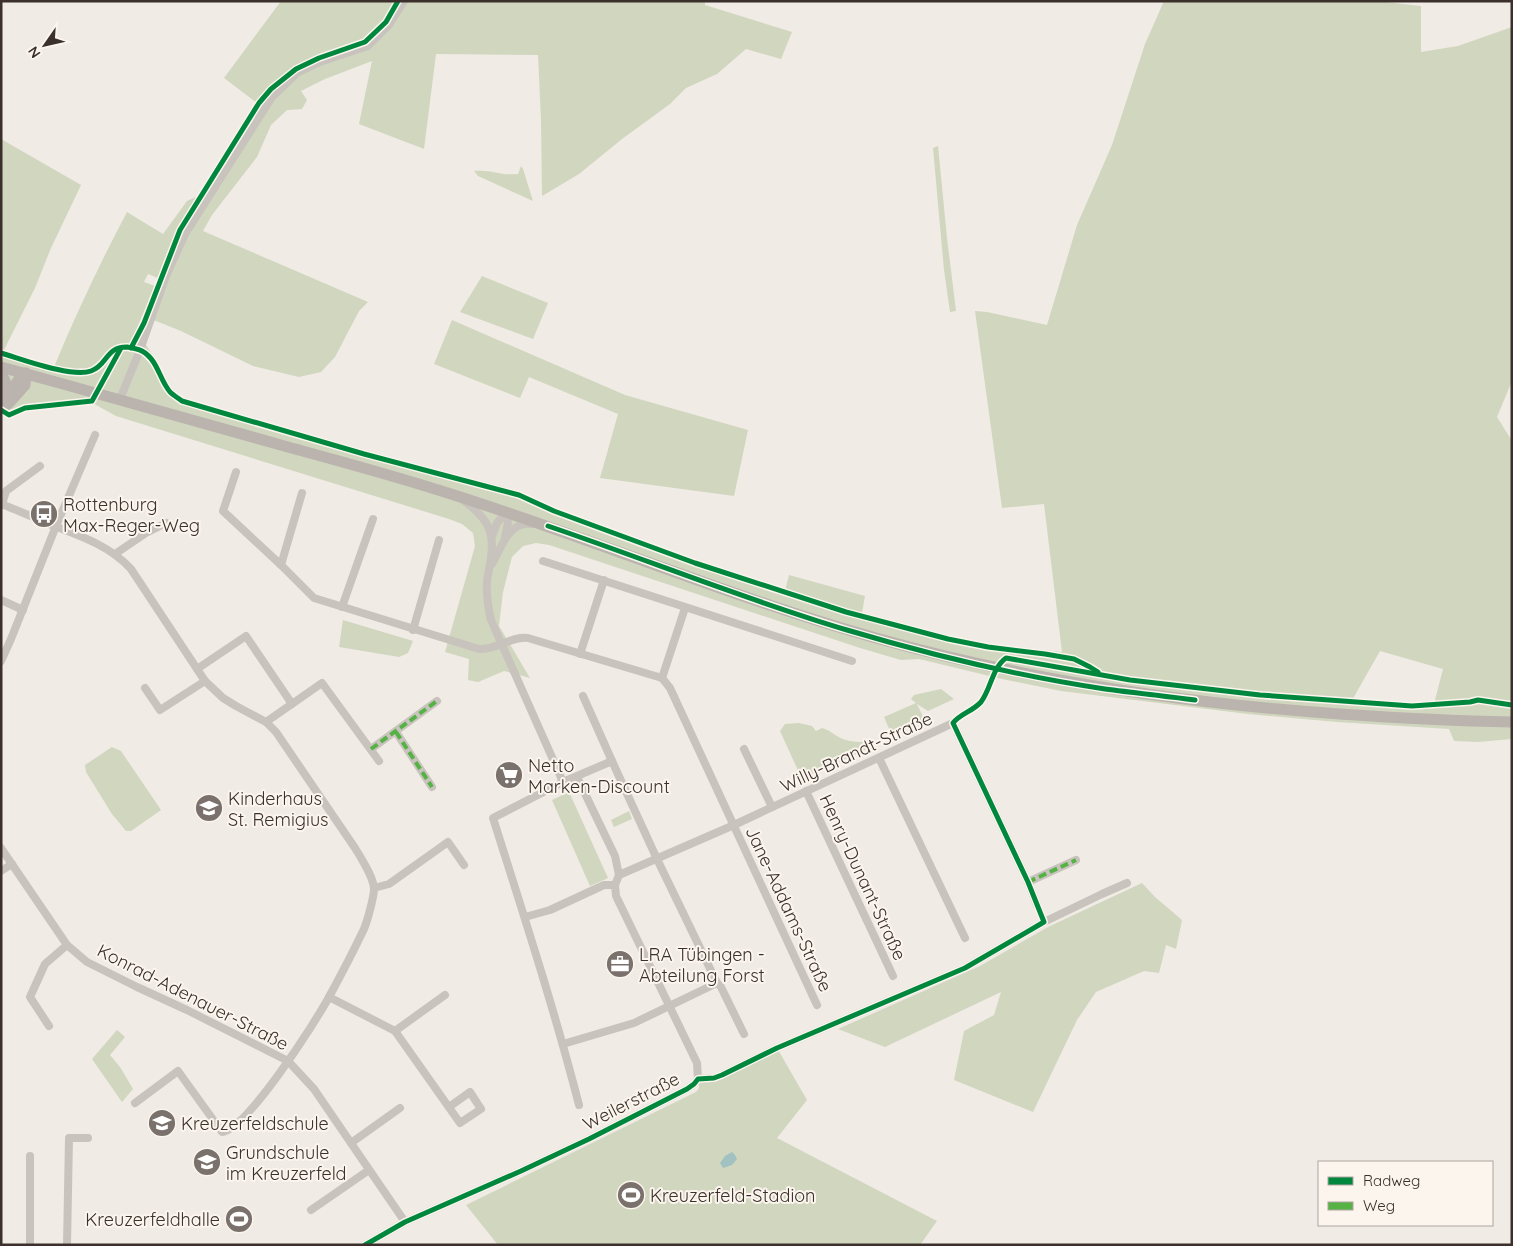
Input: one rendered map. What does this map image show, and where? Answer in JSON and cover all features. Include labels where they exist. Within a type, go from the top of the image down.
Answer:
[{"type":"main road","points":[[1,367],[453,494],[742,596],[846,629],[958,660],[1104,689],[1260,708],[1450,721],[1512,722]]},
{"type":"main road","points":[[1,408],[13,395],[24,373]]},
{"type":"main road","points":[[1,374],[13,395]]},
{"type":"main road","points":[[13,395],[48,380]]},
{"type":"street","points":[[120,399],[140,350],[166,276],[185,234],[272,98],[297,73],[320,62],[368,46],[389,25],[404,1]]},
{"type":"street","points":[[1,661],[95,435]]},
{"type":"street","points":[[40,466],[6,491],[2,504],[91,541],[115,554],[131,569],[205,681],[224,698],[266,722],[282,740],[355,848],[367,868],[374,888],[365,927],[329,996],[288,1061],[264,1095],[245,1117],[225,1132],[222,1132],[178,1071],[136,1103]]},
{"type":"street","points":[[236,472],[223,511],[314,598],[414,630],[479,649],[486,649],[526,637],[662,678],[685,608]]},
{"type":"street","points":[[281,565],[302,493]]},
{"type":"street","points":[[453,494],[482,516],[492,536]]},
{"type":"street","points":[[490,568],[492,536],[497,523],[506,512]]},
{"type":"street","points":[[506,512],[508,523],[503,542],[487,578],[486,591],[491,620],[563,782]]},
{"type":"street","points":[[342,607],[373,519]]},
{"type":"street","points":[[115,554],[146,533],[166,523]]},
{"type":"street","points":[[503,542],[517,526],[524,524],[548,526]]},
{"type":"street","points":[[414,630],[439,540]]},
{"type":"street","points":[[543,561],[852,661]]},
{"type":"street","points":[[580,654],[604,580]]},
{"type":"street","points":[[1,600],[23,610]]},
{"type":"street","points":[[197,668],[246,636],[292,704]]},
{"type":"street","name":"Jane-Addams-Straße","points":[[662,678],[670,688],[817,1005]]},
{"type":"street","points":[[145,688],[160,710],[205,681]]},
{"type":"street","points":[[266,722],[322,683],[378,761]]},
{"type":"street","points":[[582,696],[657,859],[744,1034]]},
{"type":"street","points":[[371,749],[437,701]]},
{"type":"street","name":"Willy-Brandt-Straße","points":[[620,875],[734,825],[953,723],[1028,882]]},
{"type":"street","points":[[396,732],[432,787]]},
{"type":"street","name":"Willy-Brandt-Straße","points":[[744,749],[772,807]]},
{"type":"street","points":[[879,758],[964,938]]},
{"type":"street","points":[[579,1105],[525,917],[493,818],[563,782],[612,761]]},
{"type":"street","points":[[577,777],[615,856],[620,875],[615,885],[616,896],[697,1063],[698,1079]]},
{"type":"street","name":"Henry-Dunant-Straße","points":[[806,791],[893,976]]},
{"type":"street","points":[[374,888],[389,884],[448,842],[464,865]]},
{"type":"street","name":"Konrad-Adenauer-Straße","points":[[1,848],[67,945],[87,962],[288,1061],[314,1090],[405,1222]]},
{"type":"street","points":[[1037,904],[1028,882],[1076,860]]},
{"type":"street","points":[[1,871],[12,864]]},
{"type":"street","name":"Weilerstraße","points":[[365,1245],[405,1222],[521,1171],[589,1138],[687,1089],[698,1079],[714,1078],[722,1075],[777,1048],[965,968],[1044,922],[1127,883]]},
{"type":"street","points":[[525,917],[550,910],[604,885],[615,885]]},
{"type":"street","points":[[49,1026],[30,997],[45,964],[67,945]]},
{"type":"street","points":[[563,1044],[634,1023],[717,983]]},
{"type":"street","points":[[394,1031],[445,995]]},
{"type":"street","points":[[329,996],[394,1031],[449,1107]]},
{"type":"street","points":[[351,1143],[400,1108]]},
{"type":"street","points":[[67,1245],[70,1138],[88,1138]]},
{"type":"street","points":[[30,1156],[30,1245]]},
{"type":"street","points":[[311,1210],[369,1170]]},
{"type":"green space","points":[[281,1],[705,1],[705,5],[792,32],[781,59],[746,49],[717,74],[686,88],[670,104],[622,139],[579,174],[542,196],[538,55],[436,54],[424,149],[359,124],[372,61],[325,79],[301,91],[307,100],[302,109],[287,110],[271,125],[257,157],[212,215],[203,231],[368,302],[359,311],[335,357],[321,372],[299,377],[253,366],[181,331],[151,319],[185,234],[248,135],[257,103],[224,78]]},
{"type":"green space","points":[[1164,1],[1376,1],[1421,6],[1421,52],[1458,46],[1512,27],[1512,381],[1497,417],[1512,441],[1512,739],[1478,742],[1454,741],[1449,729],[1248,714],[1061,691],[919,659],[901,660],[549,545],[536,543],[523,546],[512,557],[503,592],[499,626],[530,678],[504,671],[478,682],[468,680],[469,659],[445,652],[475,546],[473,533],[462,524],[116,416],[87,400],[22,406],[8,412],[1,396],[1,139],[81,185],[51,248],[35,288],[3,352],[54,367],[107,250],[127,212],[163,234],[187,201],[198,196],[179,230],[158,278],[148,274],[144,282],[155,286],[131,342],[146,345],[157,361],[172,390],[184,399],[393,459],[521,492],[570,514],[696,561],[785,591],[789,575],[865,596],[862,613],[973,641],[1062,652],[1044,504],[1002,508],[975,311],[1047,325],[1077,225],[1112,145],[1145,44]],"holes":[[[1380,651],[1443,669],[1434,704],[1412,706],[1351,702]]]},
{"type":"green space","points":[[938,146],[956,311],[950,312],[944,270],[933,148]]},
{"type":"green space","points":[[521,166],[533,201],[478,176],[474,171],[518,174]]},
{"type":"green space","points":[[482,276],[548,303],[533,339],[460,312]]},
{"type":"green space","points":[[452,320],[625,395],[748,430],[734,496],[600,478],[618,414],[529,377],[520,398],[434,364]]},
{"type":"green space","points":[[343,620],[413,641],[408,653],[399,657],[339,647]]},
{"type":"green space","points":[[941,689],[954,699],[928,711],[917,704],[924,719],[891,733],[884,717],[916,703],[911,699],[914,695]]},
{"type":"green space","points":[[799,723],[812,726],[816,731],[822,728],[848,741],[867,742],[871,747],[813,774],[811,772],[801,777],[780,731],[785,724]]},
{"type":"green space","points":[[112,747],[121,751],[161,810],[131,831],[126,831],[112,814],[86,772],[85,765]]},
{"type":"green space","points":[[569,792],[608,878],[590,886],[552,800]]},
{"type":"green space","points":[[629,811],[632,819],[614,827],[611,820]]},
{"type":"green space","points":[[1142,883],[1182,920],[1176,949],[1166,945],[1159,973],[1144,971],[1096,992],[1077,1020],[1033,1112],[954,1080],[964,1031],[994,1015],[1001,992],[885,1047],[838,1029],[980,966],[1048,927]]},
{"type":"green space","points":[[117,1030],[125,1037],[110,1055],[120,1067],[133,1089],[122,1102],[92,1059]]},
{"type":"green space","points":[[777,1048],[807,1100],[777,1138],[937,1221],[920,1245],[498,1245],[466,1205],[696,1092],[699,1088],[698,1079],[714,1078]]},
{"type":"water","points":[[732,1152],[737,1159],[732,1165],[723,1168],[720,1163],[725,1156]]},
{"type":"marked path","points":[[371,749],[437,701]]},
{"type":"marked path","points":[[396,732],[432,787]]},
{"type":"marked path","points":[[1028,882],[1076,860]]},
{"type":"cycle path","points":[[131,348],[144,323],[180,230],[259,103],[271,89],[296,69],[319,58],[365,42],[386,22],[398,1]]},
{"type":"cycle path","points":[[1,353],[47,367],[72,372],[83,372],[97,368],[114,350],[127,347],[137,349],[152,359],[166,387],[182,401],[364,454],[519,495],[554,511],[695,563],[846,612],[948,639],[988,647],[1074,659],[1098,672]]},
{"type":"cycle path","points":[[1,410],[9,415],[25,408],[92,401],[121,348]]},
{"type":"cycle path","points":[[548,526],[772,606],[911,648],[1040,678],[1105,689],[1195,700]]},
{"type":"cycle path","points":[[365,1245],[405,1222],[589,1139],[687,1089],[698,1079],[714,1078],[722,1075],[777,1048],[965,968],[1044,922],[1028,882],[953,723],[981,702],[998,667],[1006,658],[1130,680],[1260,695],[1412,706],[1478,700],[1512,705]]},
{"type":"place","name":"Rottenburg Max-Reger-Weg","points":[[44,514]]},
{"type":"place","name":"Netto Marken-Discount","points":[[509,775]]},
{"type":"place","name":"Kinderhaus St. Remigius","points":[[209,808]]},
{"type":"place","name":"LRA Tübingen - Abteilung Forst","points":[[620,964]]},
{"type":"place","name":"Kreuzerfeldschule","points":[[162,1123]]},
{"type":"place","name":"Grundschule im Kreuzerfeld","points":[[207,1162]]},
{"type":"place","name":"Kreuzerfeld-Stadion","points":[[631,1195]]},
{"type":"place","name":"Kreuzerfeldhalle","points":[[239,1219]]}]
